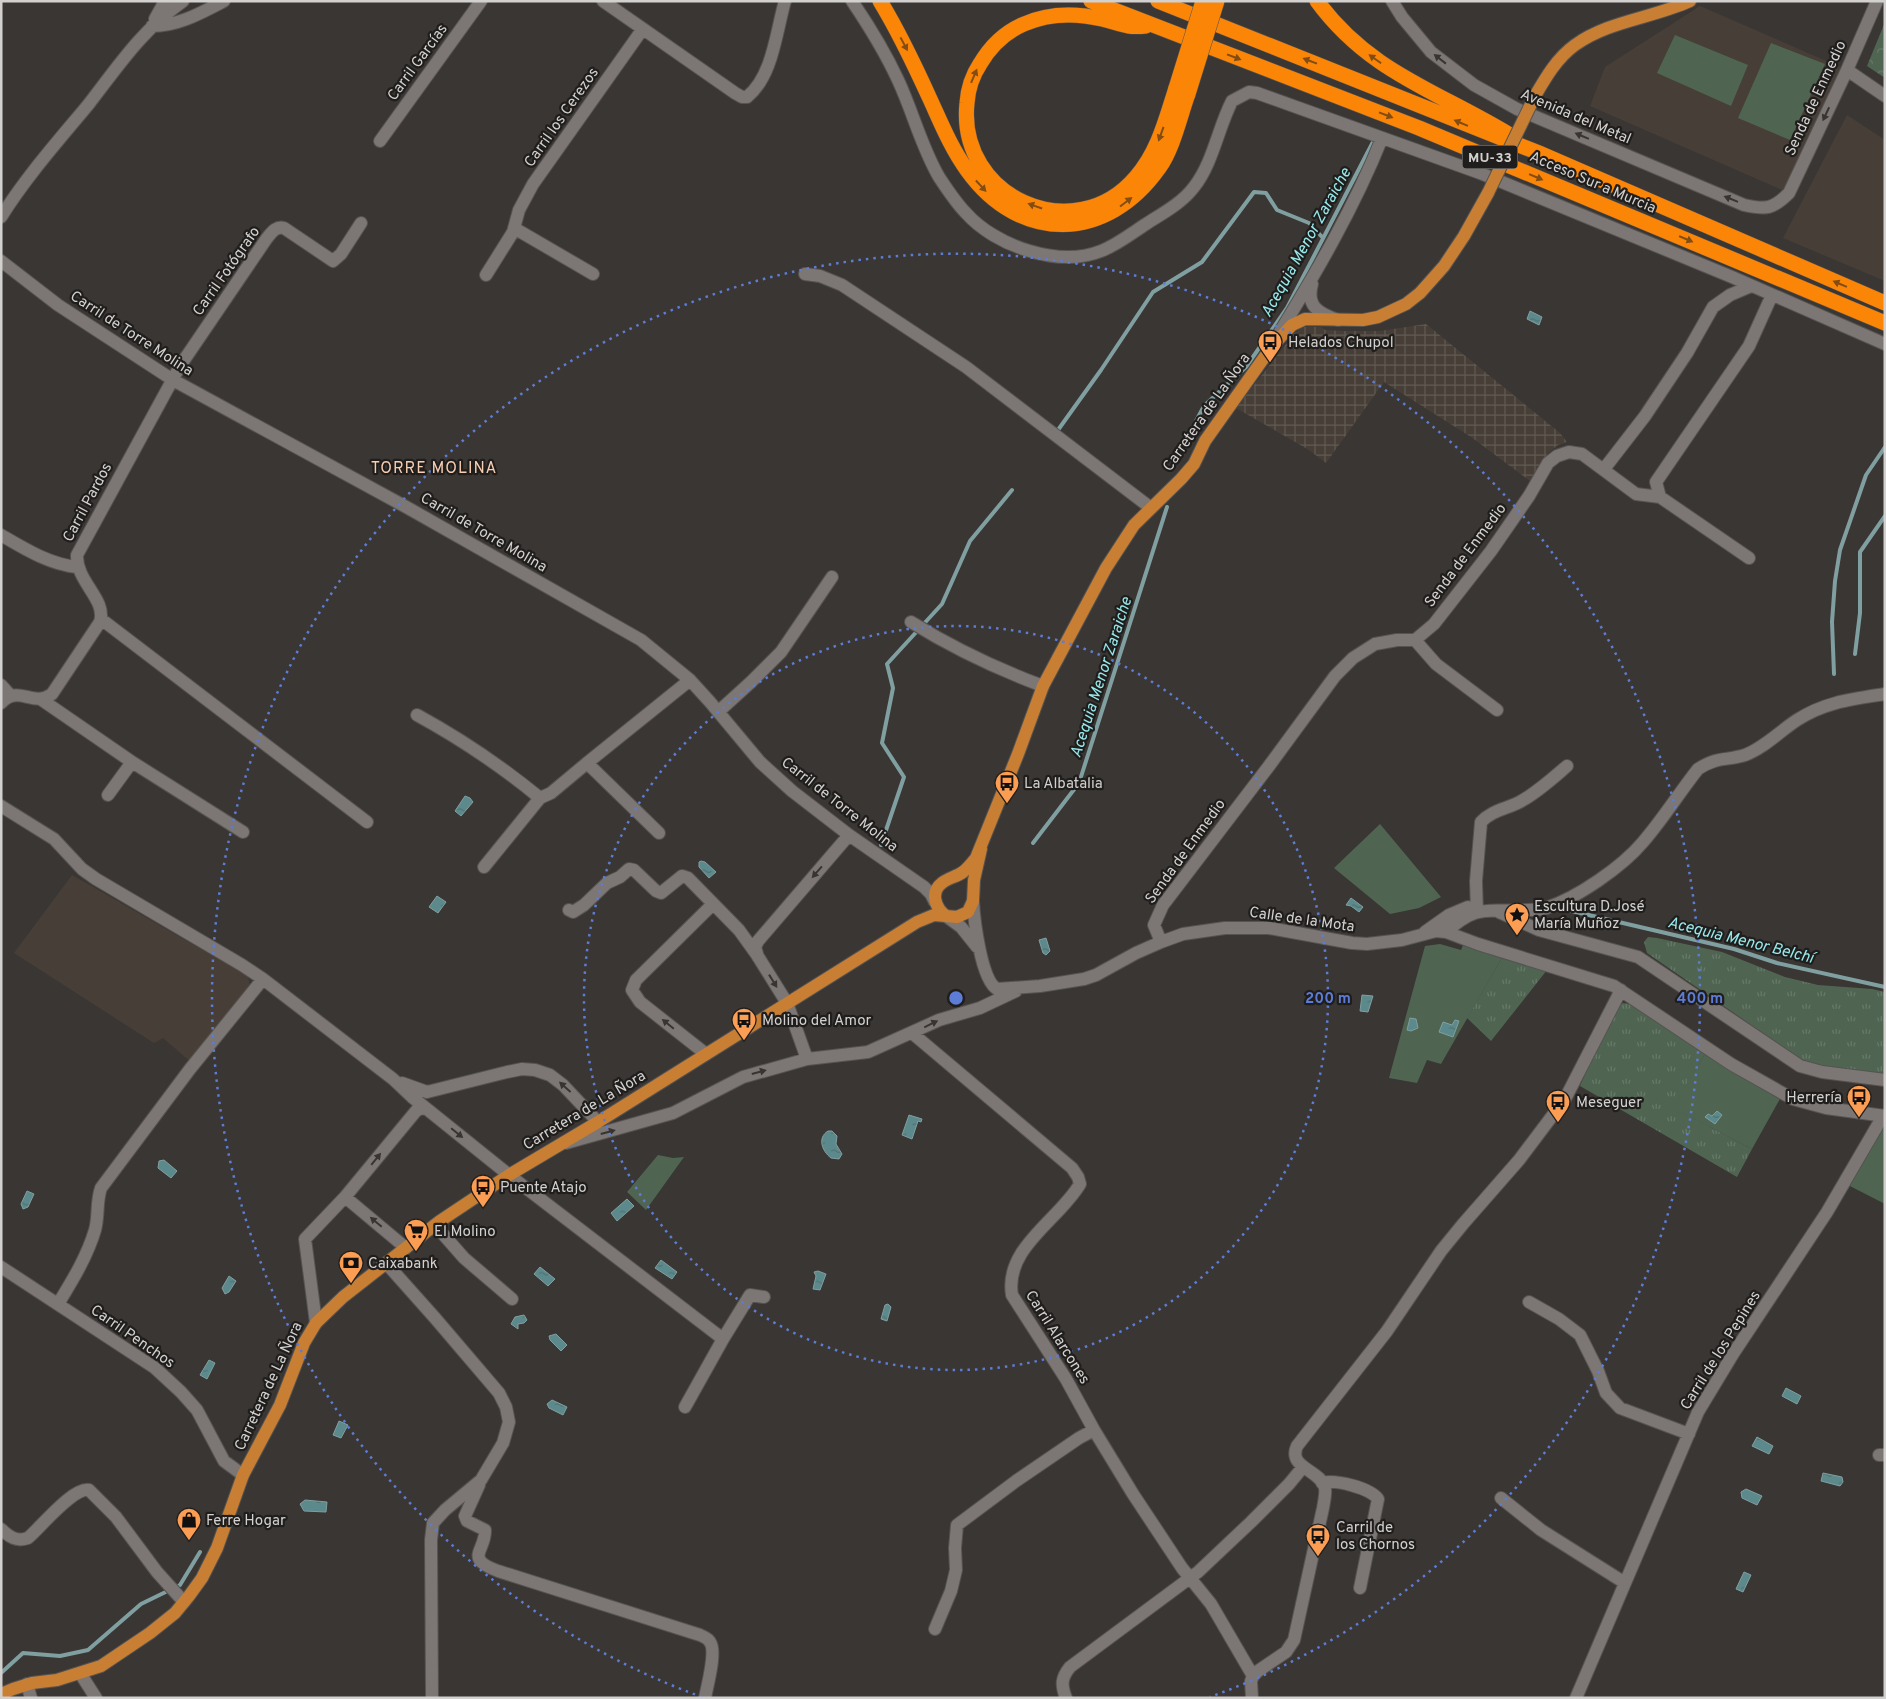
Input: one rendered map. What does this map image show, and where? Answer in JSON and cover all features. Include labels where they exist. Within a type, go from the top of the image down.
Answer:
[{"type":"highway","points":[[880,1],[905,46],[948,138],[966,169],[979,186],[1013,212],[1037,221],[1067,225],[1086,223],[1113,211],[1134,197],[1161,166],[1182,91],[1203,1]]},
{"type":"highway","name":"Acceso Sur a Murcia","points":[[1090,1],[1419,128],[1885,323]]},
{"type":"highway","name":"Acceso Sur a Murcia","points":[[1158,1],[1538,153],[1885,303]]},
{"type":"highway","points":[[1152,26],[1129,28],[1104,20],[1071,15],[1037,20],[1012,30],[994,45],[976,69],[971,82],[968,95],[966,127],[974,154],[998,186],[1020,201],[1034,207],[1067,212],[1096,206],[1109,200],[1123,189],[1136,178],[1158,143],[1182,91],[1217,1]]},
{"type":"highway","points":[[1317,1],[1339,29],[1389,69],[1448,103],[1476,114],[1538,153]]},
{"type":"main road","name":"Carretera de La Ñora","points":[[981,849],[1043,686],[1086,604],[1122,542],[1134,526],[1194,464],[1210,434],[1272,345],[1292,325],[1305,319],[1363,320],[1378,317],[1399,308],[1420,293],[1444,266],[1464,236],[1488,193],[1548,72],[1562,56],[1588,37],[1619,24],[1690,1]]},
{"type":"main road","points":[[946,916],[935,902],[936,891],[947,880],[967,868],[981,849]]},
{"type":"main road","points":[[917,922],[934,915],[957,917],[963,915],[971,907],[974,880],[981,849]]},
{"type":"main road","points":[[947,880],[956,879],[967,884],[973,898]]},
{"type":"main road","points":[[917,922],[935,902]]},
{"type":"main road","name":"Carretera de La Ñora","points":[[1,1694],[27,1684],[57,1680],[101,1666],[150,1634],[175,1612],[176,1593],[202,1578],[217,1548],[243,1476],[280,1406],[304,1343],[316,1323],[343,1297],[435,1226],[509,1175],[598,1122],[917,922]]},
{"type":"street","points":[[152,26],[165,1]]},
{"type":"street","points":[[152,26],[164,26],[181,21],[224,1]]},
{"type":"street","name":"Carril Garcías","points":[[380,142],[481,1]]},
{"type":"street","points":[[603,1],[642,30],[742,97],[747,97],[759,85],[766,73],[785,1]]},
{"type":"street","points":[[852,1],[880,44],[898,81],[925,150],[954,198],[966,214],[986,230],[1002,240],[1036,252],[1070,257],[1101,251],[1168,210],[1195,186],[1232,101],[1249,92],[1266,96],[1480,173],[1885,344]]},
{"type":"street","name":"Avenida del Metal","points":[[1392,1],[1402,17],[1431,52],[1474,85],[1517,109],[1744,205],[1767,208],[1778,204]]},
{"type":"street","name":"Senda de Enmedio","points":[[1778,204],[1789,193],[1877,1]]},
{"type":"street","points":[[1,217],[130,49],[179,2]]},
{"type":"street","points":[[179,2],[175,17],[181,21]]},
{"type":"street","name":"Carril los Cerezos","points":[[486,275],[508,241],[519,210],[533,184],[642,30]]},
{"type":"street","points":[[1847,70],[1885,96]]},
{"type":"street","points":[[1272,345],[1332,245],[1370,168],[1382,138]]},
{"type":"street","name":"Carril Fotógrafo","points":[[172,380],[267,238],[276,229],[284,228],[333,261],[341,254],[362,223]]},
{"type":"street","points":[[514,228],[593,274]]},
{"type":"street","name":"Carril de Torre Molina","points":[[3,268],[172,380],[408,508],[641,640],[690,680],[767,768],[792,791],[913,879],[928,891],[935,902]]},
{"type":"street","points":[[805,274],[820,276],[842,285],[966,367],[1151,508]]},
{"type":"street","points":[[1313,279],[1309,294],[1310,302],[1320,312],[1338,320]]},
{"type":"street","points":[[1604,469],[1645,416],[1687,353],[1713,307],[1730,295],[1751,286]]},
{"type":"street","points":[[1749,558],[1660,497],[1656,482],[1750,346],[1772,295]]},
{"type":"street","name":"Carril Pardos","points":[[101,619],[99,606],[83,579],[78,566],[77,555],[172,380]]},
{"type":"street","name":"Senda de Enmedio","points":[[1161,942],[1154,925],[1163,905],[1335,676],[1353,658],[1375,644],[1397,640],[1415,640],[1434,624],[1454,601],[1524,504],[1548,463],[1557,456],[1569,452],[1582,454],[1636,494],[1660,497]]},
{"type":"street","points":[[1,535],[57,563],[78,566]]},
{"type":"street","points":[[718,712],[752,682],[781,652],[832,577]]},
{"type":"street","points":[[42,700],[52,694],[101,619],[367,822]]},
{"type":"street","points":[[911,622],[975,658],[1043,686]]},
{"type":"street","points":[[1415,640],[1436,664],[1497,710]]},
{"type":"street","points":[[484,867],[540,798],[551,793],[690,680]]},
{"type":"street","points":[[1,685],[6,699],[16,694],[42,700],[132,762],[243,832]]},
{"type":"street","points":[[1493,909],[1544,909],[1563,901],[1588,887],[1622,862],[1642,843],[1698,769],[1710,761],[1745,755],[1824,705],[1885,694]]},
{"type":"street","points":[[417,715],[453,734],[482,753],[540,798]]},
{"type":"street","points":[[108,795],[132,762]]},
{"type":"street","points":[[588,763],[659,832]]},
{"type":"street","points":[[1477,909],[1476,881],[1481,822],[1488,815],[1522,801],[1567,766]]},
{"type":"street","points":[[1,806],[54,839],[82,869],[96,879],[263,979],[393,1079],[509,1175],[723,1339]]},
{"type":"street","points":[[758,958],[756,944],[850,835]]},
{"type":"street","points":[[569,910],[573,912],[577,910],[607,883],[631,869],[660,893],[678,878],[686,876],[739,930],[758,958],[787,1003],[807,1059]]},
{"type":"street","points":[[913,879],[930,884],[947,880]]},
{"type":"street","points":[[973,898],[975,928],[989,981],[988,998],[980,1008]]},
{"type":"street","points":[[706,1054],[640,1002],[632,990],[636,980],[713,904]]},
{"type":"street","points":[[1884,1116],[1826,1108],[1805,1103],[1785,1095],[1732,1064],[1621,990],[1446,932],[1459,920],[1484,906],[1539,930],[1638,957],[1800,1066],[1822,1072],[1885,1080]]},
{"type":"street","points":[[1421,935],[1460,910],[1477,909]]},
{"type":"street","points":[[1539,930],[1534,926],[1534,920],[1544,909]]},
{"type":"street","points":[[946,916],[962,927],[980,951]]},
{"type":"street","name":"Calle de la Mota","points":[[989,981],[997,989],[1084,979],[1102,972],[1136,953],[1182,934],[1233,927],[1288,930],[1352,943],[1367,944],[1402,940],[1436,931],[1446,932]]},
{"type":"street","points":[[739,930],[755,935],[767,930]]},
{"type":"street","points":[[58,1304],[78,1270],[96,1229],[98,1197],[101,1188],[190,1069],[263,979]]},
{"type":"street","points":[[561,1144],[607,1133],[673,1113],[743,1077],[807,1059],[868,1052],[939,1020],[980,1008],[1024,987]]},
{"type":"street","points":[[1252,1698],[1251,1682],[1253,1676],[1286,1652],[1294,1640],[1323,1508],[1325,1491],[1322,1483],[1296,1460],[1295,1451],[1387,1331],[1447,1244],[1519,1160],[1565,1099],[1621,990]]},
{"type":"street","name":"Carril Alarcones","points":[[912,1033],[1072,1168],[1078,1177],[1080,1184],[1067,1203],[1031,1241],[1018,1259],[1013,1270],[1011,1289],[1015,1301],[1066,1379],[1133,1494],[1170,1550],[1210,1604],[1253,1676]]},
{"type":"street","points":[[393,1079],[428,1092],[507,1072],[535,1070],[550,1075],[563,1084],[598,1122]]},
{"type":"street","points":[[430,1111],[426,1101],[430,1094],[436,1090]]},
{"type":"street","points":[[316,1323],[305,1239],[345,1197],[416,1111],[421,1108],[430,1111]]},
{"type":"street","name":"Carril de los Pepines","points":[[1576,1698],[1698,1412],[1733,1354],[1827,1212],[1884,1116]]},
{"type":"street","points":[[345,1197],[406,1248]]},
{"type":"street","points":[[435,1226],[464,1258],[512,1299]]},
{"type":"street","points":[[386,1263],[499,1393],[506,1406],[509,1422],[503,1443],[481,1480],[465,1516]]},
{"type":"street","name":"Carril Penchos","points":[[1,1267],[155,1368],[189,1401],[202,1419],[224,1462],[243,1476]]},
{"type":"street","points":[[685,1407],[750,1295],[764,1297]]},
{"type":"street","points":[[1529,1302],[1559,1319],[1580,1335],[1606,1393],[1620,1408],[1689,1434]]},
{"type":"street","points":[[935,1629],[951,1591],[956,1570],[957,1525],[1016,1481],[1079,1438],[1094,1430]]},
{"type":"street","points":[[1066,1698],[1062,1689],[1062,1680],[1070,1667],[1191,1578],[1216,1557],[1289,1484],[1303,1467]]},
{"type":"street","points":[[432,1698],[431,1532],[433,1523],[445,1510],[481,1480]]},
{"type":"street","points":[[1322,1483],[1330,1481],[1342,1483],[1372,1493],[1378,1499],[1360,1588]]},
{"type":"street","points":[[1,1528],[11,1538],[22,1540],[28,1538],[74,1495],[84,1489],[88,1490],[116,1518],[176,1593]]},
{"type":"street","points":[[1501,1498],[1541,1530],[1624,1583]]},
{"type":"street","points":[[445,1510],[458,1508],[467,1521],[485,1530],[478,1558],[486,1567],[708,1638],[713,1656],[705,1698]]},
{"type":"street","points":[[80,1673],[96,1698]]},
{"type":"street","points":[[27,1684],[31,1698]]},
{"type":"shaded area","points":[[1700,6],[1847,70],[1789,193],[1590,106],[1605,67]]},
{"type":"shaded area","points":[[1847,115],[1885,140],[1885,281],[1783,238]]},
{"type":"shaded area","points":[[1426,324],[1560,433],[1567,442],[1558,445],[1548,453],[1530,481],[1471,437],[1384,382],[1326,463],[1309,450],[1236,408],[1294,334],[1302,327],[1321,327],[1325,330],[1344,331],[1380,331]]},
{"type":"shaded area","points":[[72,875],[248,976],[250,987],[191,1062],[163,1038],[154,1043],[14,953]]},
{"type":"green space","points":[[1885,22],[1885,78],[1867,66]]},
{"type":"green space","points":[[1675,35],[1748,65],[1731,106],[1657,73]]},
{"type":"green space","points":[[1771,43],[1825,64],[1790,140],[1738,118]]},
{"type":"green space","points":[[1380,824],[1441,897],[1419,908],[1390,914],[1334,868]]},
{"type":"green space","points":[[1648,937],[1722,952],[1785,977],[1818,985],[1872,989],[1885,992],[1885,1075],[1824,1068],[1802,1060],[1647,953],[1644,942]]},
{"type":"green space","points":[[1464,943],[1503,956],[1441,1064],[1427,1060],[1417,1083],[1389,1078],[1425,946],[1440,944],[1461,950]]},
{"type":"green space","points":[[1503,956],[1547,970],[1491,1041],[1467,1018]]},
{"type":"green space","points":[[1623,1003],[1630,1004],[1706,1052],[1674,1108],[1752,1149],[1737,1177],[1580,1086],[1613,1010]]},
{"type":"green space","points":[[1706,1052],[1781,1097],[1752,1149],[1673,1108]]},
{"type":"green space","points":[[1885,1125],[1885,1204],[1848,1185]]},
{"type":"green space","points":[[658,1155],[673,1158],[684,1157],[646,1210],[627,1192]]},
{"type":"water","points":[[1530,311],[1542,317],[1539,325],[1527,319]]},
{"type":"water","points":[[465,796],[473,802],[461,816],[455,811]]},
{"type":"water","points":[[699,862],[705,862],[716,872],[709,878],[699,867]]},
{"type":"water","points":[[437,896],[446,902],[438,913],[429,907]]},
{"type":"water","points":[[1351,898],[1363,907],[1359,912],[1346,905]]},
{"type":"water","points":[[1046,938],[1050,951],[1046,955],[1043,953],[1039,940]]},
{"type":"water","points":[[1362,995],[1373,996],[1368,1012],[1360,1011]]},
{"type":"water","points":[[1410,1018],[1416,1019],[1418,1028],[1411,1031],[1407,1030]]},
{"type":"water","points":[[1455,1020],[1459,1021],[1453,1037],[1439,1032],[1443,1022],[1452,1025]]},
{"type":"water","points":[[1717,1111],[1722,1115],[1715,1124],[1705,1117],[1708,1114],[1712,1116]]},
{"type":"water","points":[[909,1115],[922,1119],[921,1122],[918,1121],[912,1139],[902,1135]]},
{"type":"water","points":[[828,1131],[832,1131],[837,1136],[836,1144],[842,1154],[839,1159],[831,1158],[823,1148],[823,1137]]},
{"type":"water","points":[[164,1160],[177,1171],[171,1178],[158,1168],[159,1161]]},
{"type":"water","points":[[27,1191],[34,1194],[28,1207],[23,1209],[21,1204]]},
{"type":"water","points":[[627,1199],[634,1206],[617,1221],[611,1213]]},
{"type":"water","points":[[661,1260],[677,1272],[672,1279],[655,1268]]},
{"type":"water","points":[[540,1267],[555,1279],[548,1286],[534,1274]]},
{"type":"water","points":[[818,1271],[826,1274],[820,1290],[813,1289],[816,1276],[814,1272]]},
{"type":"water","points":[[229,1276],[236,1281],[229,1292],[225,1294],[222,1288]]},
{"type":"water","points":[[888,1304],[891,1307],[887,1321],[881,1319],[885,1305]]},
{"type":"water","points":[[524,1315],[527,1320],[524,1323],[518,1324],[518,1329],[511,1324],[515,1317]]},
{"type":"water","points":[[556,1334],[567,1345],[561,1351],[550,1340],[549,1336]]},
{"type":"water","points":[[209,1360],[215,1363],[207,1379],[200,1375]]},
{"type":"water","points":[[1786,1388],[1801,1396],[1797,1404],[1782,1396]]},
{"type":"water","points":[[552,1400],[567,1407],[563,1415],[549,1408],[547,1404]]},
{"type":"water","points":[[339,1421],[348,1425],[341,1438],[333,1435]]},
{"type":"water","points":[[1757,1437],[1773,1446],[1769,1454],[1752,1446]]},
{"type":"water","points":[[1823,1473],[1842,1477],[1843,1482],[1840,1486],[1821,1481]]},
{"type":"water","points":[[1746,1489],[1762,1496],[1757,1505],[1742,1498],[1741,1492]]},
{"type":"water","points":[[305,1500],[327,1502],[326,1512],[304,1511],[300,1504]]},
{"type":"water","points":[[1744,1572],[1751,1575],[1743,1592],[1736,1589]]},
{"type":"waterway","name":"Acequia Menor Zaraiche","points":[[1184,449],[1185,442],[1204,406],[1246,367],[1287,308],[1374,140]]},
{"type":"waterway","points":[[1058,430],[1153,292],[1202,262],[1254,192],[1266,193],[1277,210],[1309,223],[1323,238]]},
{"type":"waterway","points":[[1834,674],[1832,622],[1835,581],[1840,550],[1866,475],[1885,447]]},
{"type":"waterway","points":[[881,845],[904,777],[882,743],[893,688],[887,664],[942,604],[970,541],[1012,490]]},
{"type":"waterway","name":"Acequia Menor Zaraiche","points":[[1033,843],[1079,783],[1167,507]]},
{"type":"waterway","points":[[1855,654],[1860,613],[1860,552],[1885,516]]},
{"type":"waterway","name":"Acequia Menor Belchí","points":[[1563,909],[1734,949],[1777,963],[1885,987]]},
{"type":"waterway","points":[[1,1673],[23,1653],[60,1656],[88,1650],[141,1604],[180,1585],[200,1552]]},
{"type":"place","name":"Helados Chupol","points":[[1270,363]]},
{"type":"place","name":"La Albatalia","points":[[1007,804]]},
{"type":"place","name":"Escultura D.José María Muñoz","points":[[1517,936]]},
{"type":"place","name":"Molino del Amor","points":[[744,1041]]},
{"type":"place","name":"Herrería","points":[[1859,1118]]},
{"type":"place","name":"Meseguer","points":[[1558,1123]]},
{"type":"place","name":"Puente Atajo","points":[[483,1208]]},
{"type":"place","name":"El Molino","points":[[416,1252]]},
{"type":"place","name":"Caixabank","points":[[351,1284]]},
{"type":"place","name":"Ferre Hogar","points":[[189,1541]]},
{"type":"place","name":"Carril de los Chornos","points":[[1318,1557]]},
{"type":"district","name":"TORRE MOLINA","points":[[434,467]]}]
